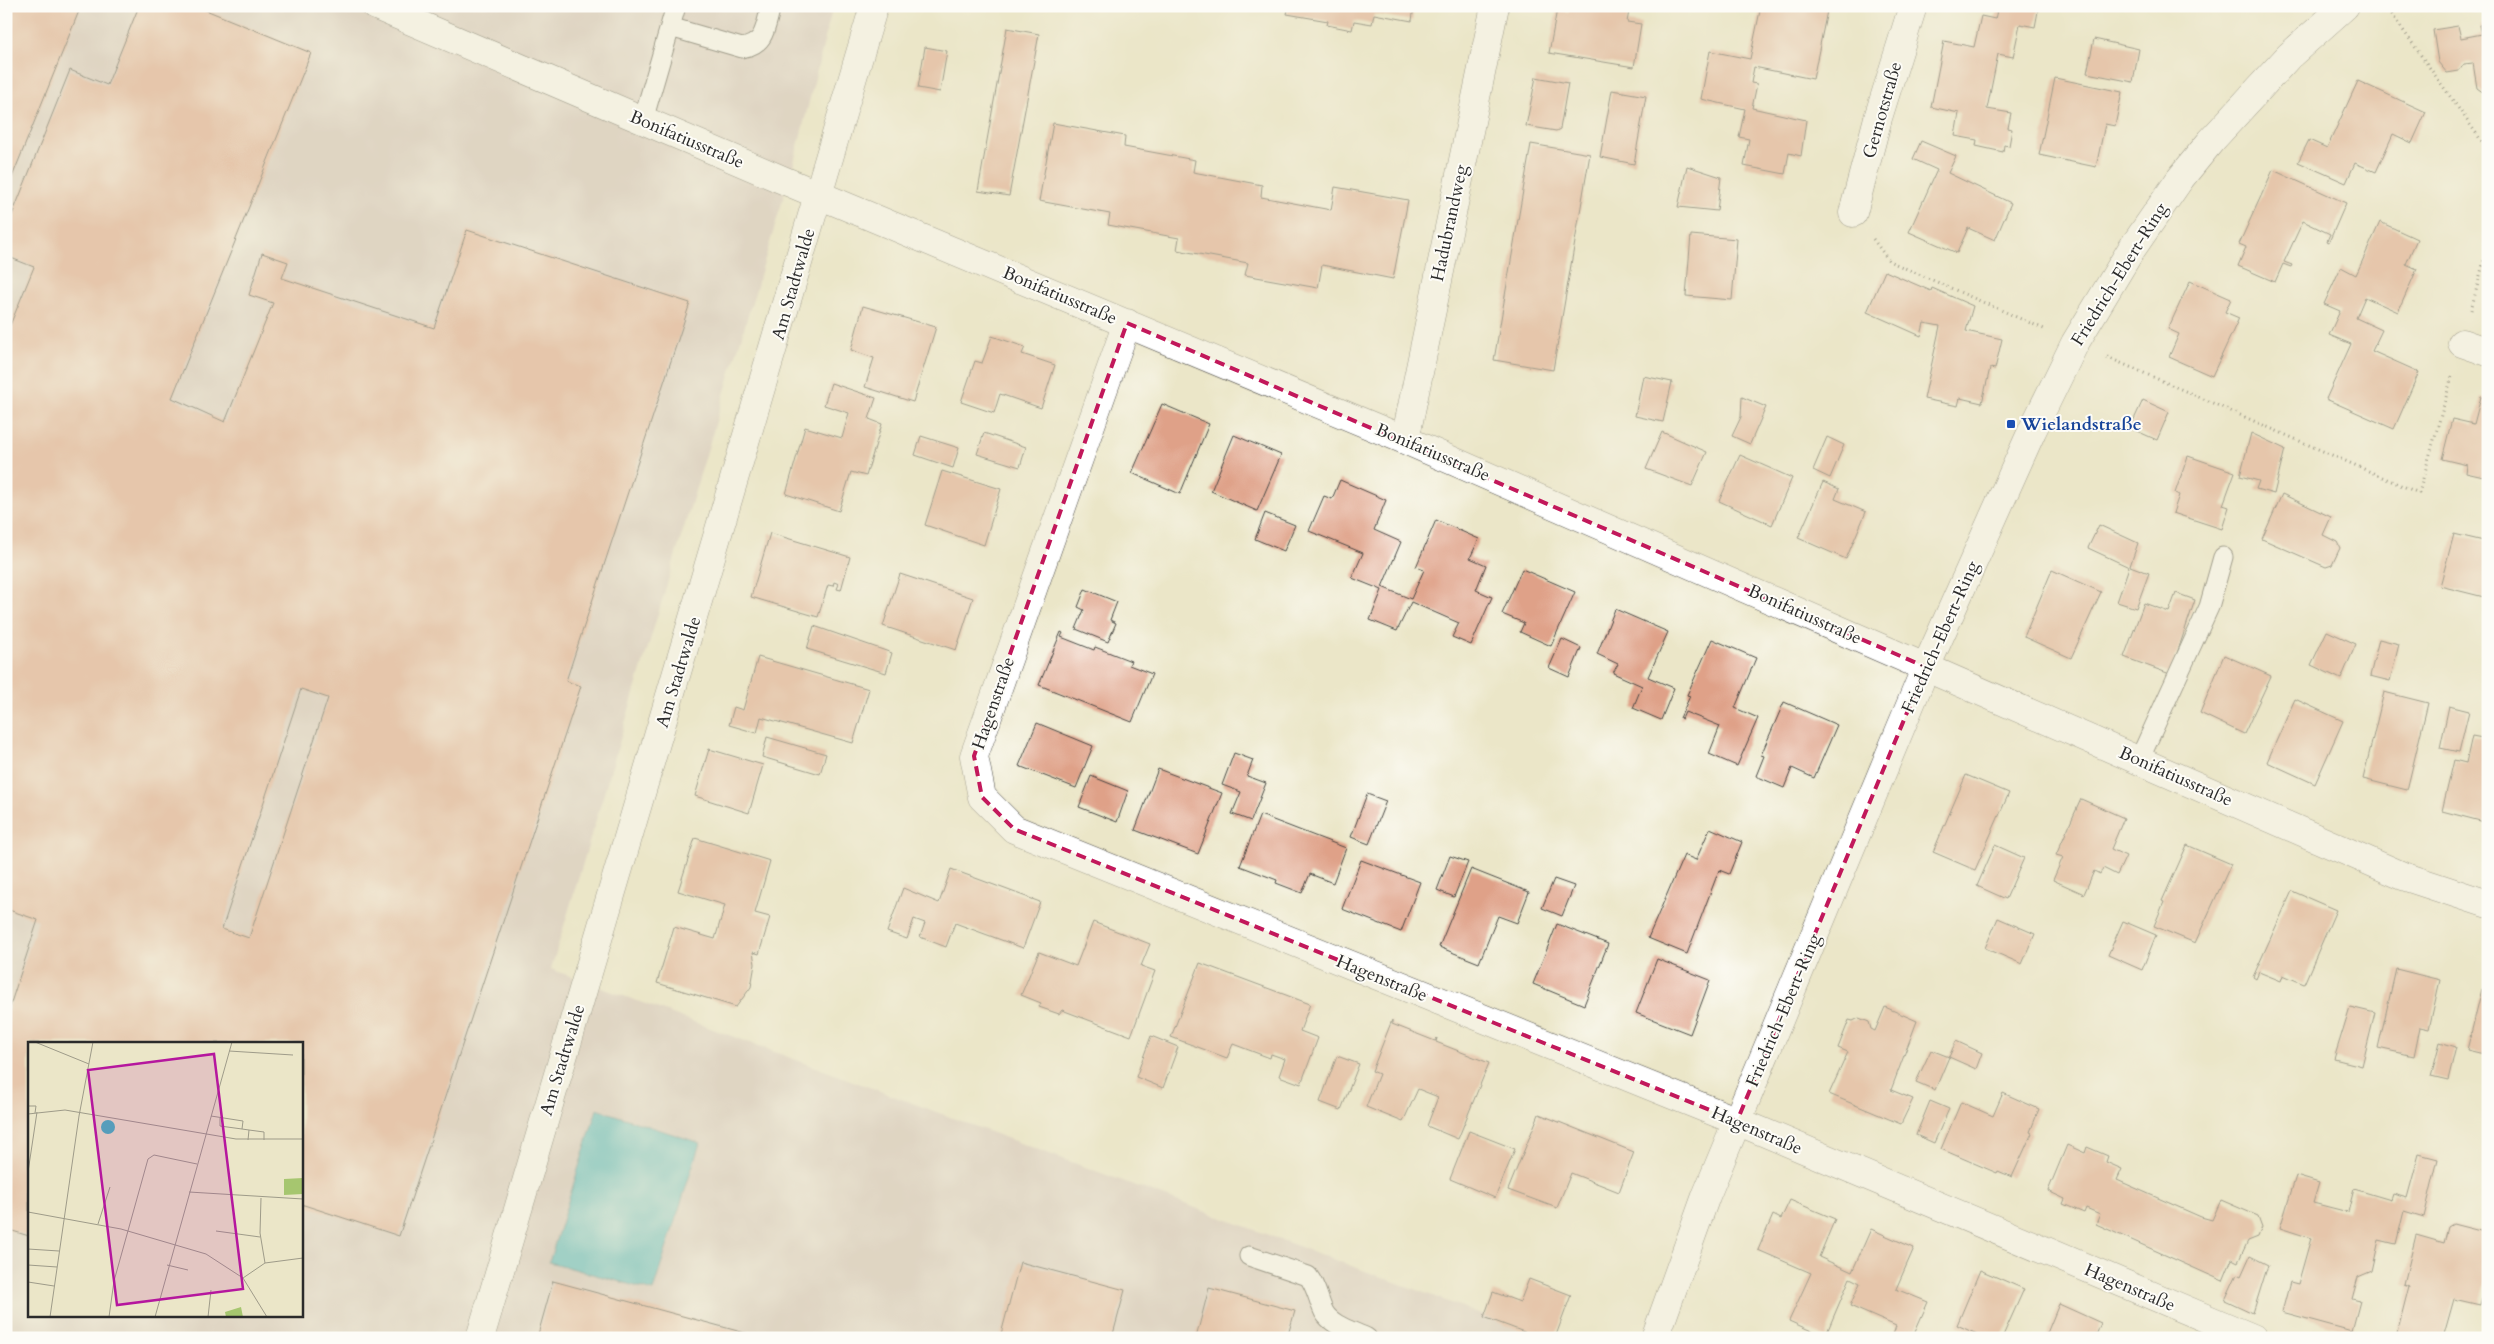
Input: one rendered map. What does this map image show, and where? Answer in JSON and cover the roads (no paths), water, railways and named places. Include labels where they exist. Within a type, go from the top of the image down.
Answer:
[{"type":"street","name":"Bonifatiusstraße","points":[[376,6],[1405,440],[2403,876],[2488,904]]},
{"type":"street","name":"Am Stadtwalde","points":[[480,1338],[820,194],[874,6]]},
{"type":"street","name":"Hadubrandweg","points":[[1405,440],[1495,6]]},
{"type":"street","name":"Gernotstraße","points":[[1853,213],[1878,118],[1913,6]]},
{"type":"street","name":"Friedrich-Ebert-Ring","points":[[1655,1338],[1706,1196],[1926,667],[2032,431],[2075,343],[2131,250],[2180,179],[2211,141],[2289,56],[2345,6]]},
{"type":"street","name":"Hagenstraße","points":[[1127,323],[974,756],[982,797],[1014,829],[1737,1121],[2253,1338]]},
{"type":"street","points":[[2462,343],[2488,352]]},
{"type":"lane","points":[[644,120],[676,6]]},
{"type":"lane","points":[[670,27],[742,48],[754,46],[763,36],[770,6]]},
{"type":"lane","points":[[2139,760],[2209,607],[2223,557]]},
{"type":"lane","points":[[1250,1256],[1308,1276],[1313,1282],[1329,1318],[1367,1338]]},
{"type":"water","points":[[597,1109],[700,1143],[653,1291],[549,1262]]},
{"type":"place","name":"Wielandstraße","points":[[2011,424]]}]
